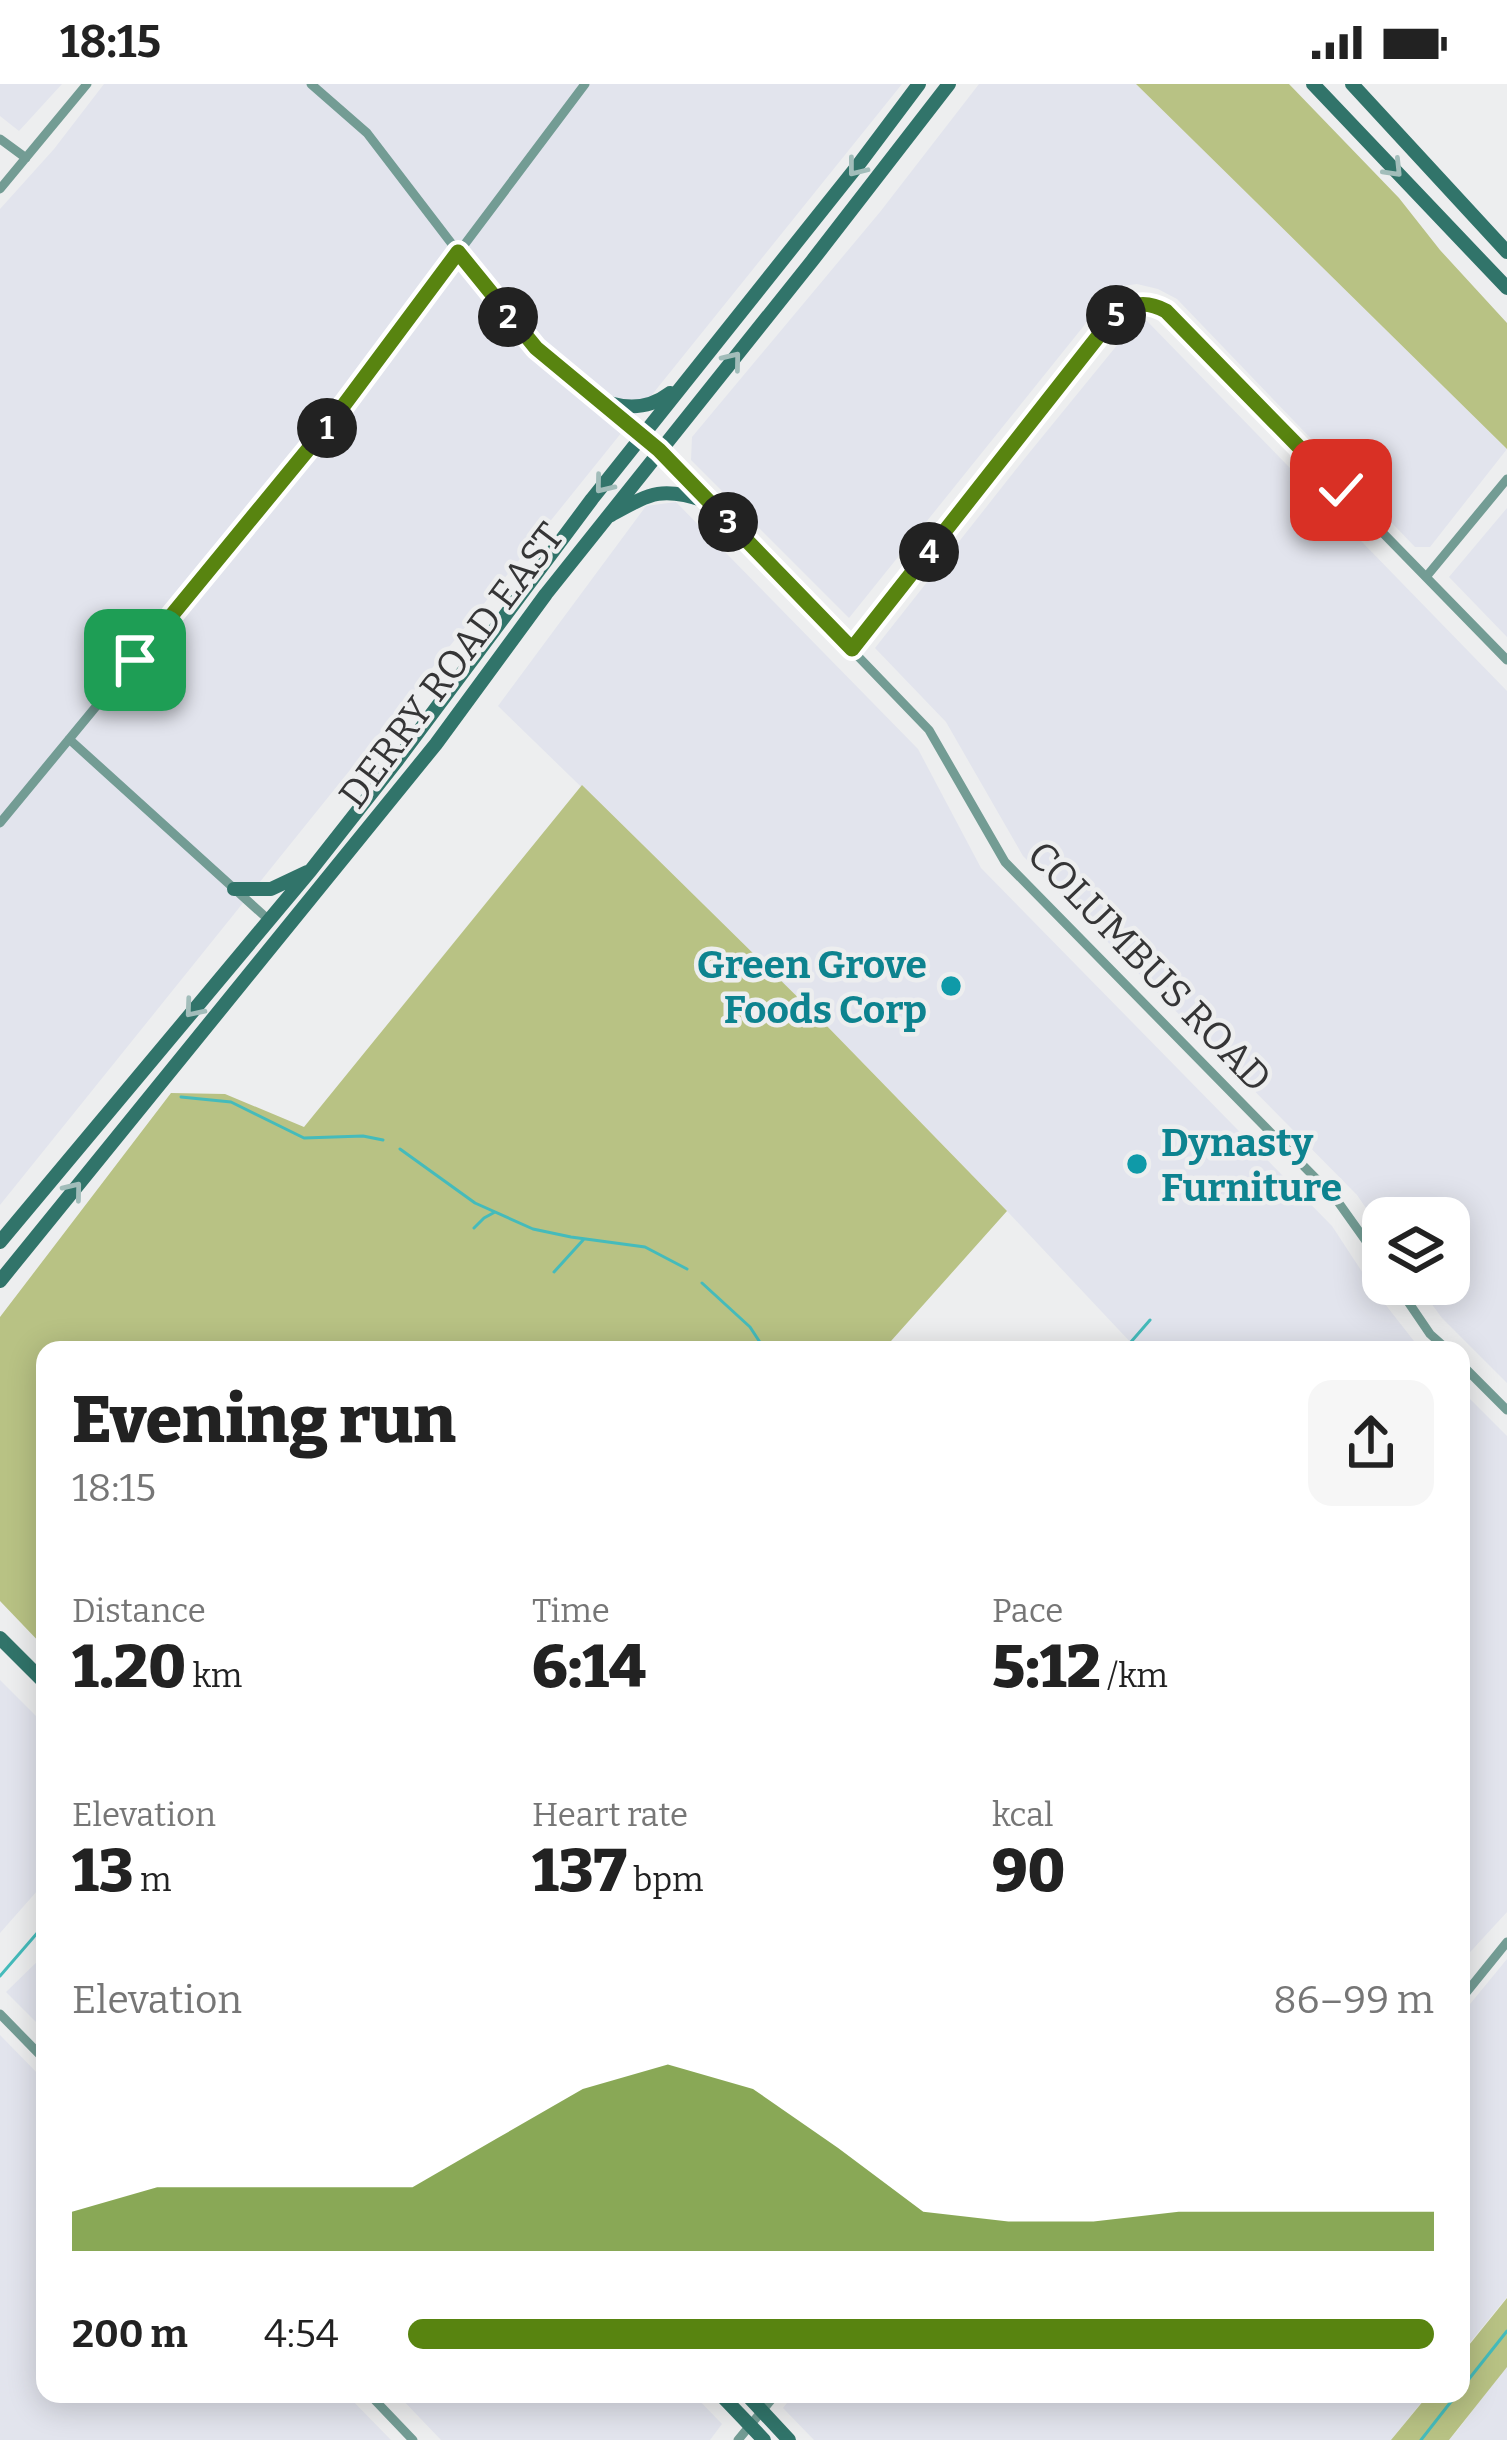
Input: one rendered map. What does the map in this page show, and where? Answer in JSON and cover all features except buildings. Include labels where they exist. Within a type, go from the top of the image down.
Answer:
[{"type":"main road","name":"DERRY ROAD EAST","points":[[0,1242],[311,870],[592,499],[919,84]]},
{"type":"main road","name":"DERRY ROAD EAST","points":[[0,1281],[436,744],[606,517],[949,84]]},
{"type":"main road","points":[[1313,84],[1507,288]]},
{"type":"main road","points":[[1352,84],[1507,252]]},
{"type":"main road","points":[[592,396],[635,408],[660,401],[684,383]]},
{"type":"main road","points":[[606,517],[657,493],[680,492],[706,501]]},
{"type":"main road","points":[[234,889],[271,889],[311,870]]},
{"type":"main road","points":[[0,1637],[36,1674]]},
{"type":"main road","points":[[728,2403],[764,2440]]},
{"type":"main road","points":[[754,2403],[789,2440]]},
{"type":"street","points":[[0,189],[87,84]]},
{"type":"street","name":"COLUMBUS ROAD","points":[[310,84],[367,133],[519,330],[549,361],[659,450],[929,730],[1005,862],[1336,1199],[1362,1236]]},
{"type":"street","points":[[0,823],[338,413],[585,84]]},
{"type":"street","points":[[0,139],[26,158]]},
{"type":"street","points":[[852,649],[1115,315],[1139,304],[1166,311],[1507,660]]},
{"type":"street","points":[[1426,577],[1507,479]]},
{"type":"street","points":[[69,739],[284,934]]},
{"type":"street","points":[[1410,1305],[1438,1341]]},
{"type":"street","points":[[1470,1373],[1507,1410]]},
{"type":"street","points":[[1470,1988],[1507,1942]]},
{"type":"street","points":[[0,2014],[36,2051]]},
{"type":"street","points":[[378,2403],[413,2440]]},
{"type":"street","points":[[738,2440],[769,2403]]},
{"type":"shaded area","points":[[0,84],[62,84],[19,131],[0,116]]},
{"type":"shaded area","points":[[104,84],[902,84],[0,1205],[0,209]]},
{"type":"shaded area","points":[[979,84],[1136,84],[1507,449],[1430,547],[1415,547],[1177,299],[1137,284],[1115,287],[849,618],[691,460],[692,437],[880,212]]},
{"type":"shaded area","points":[[1147,321],[1507,691],[1507,1383],[1432,1305],[1470,1305],[1470,1197],[1362,1197],[1362,1202],[1023,856],[946,722],[875,648],[1136,322]]},
{"type":"shaded area","points":[[676,502],[918,749],[981,868],[1332,1226],[1362,1272],[1362,1305],[1386,1305],[1414,1341],[1129,1341],[825,1024],[498,706],[646,506]]},
{"type":"shaded area","points":[[1507,508],[1507,637],[1449,577]]},
{"type":"shaded area","points":[[1470,1399],[1507,1436],[1507,1912],[1470,1952]]},
{"type":"shaded area","points":[[0,1680],[36,1716],[36,1892],[0,1933]]},
{"type":"shaded area","points":[[1507,1959],[1507,2297],[1470,2342],[1470,2004]]},
{"type":"shaded area","points":[[36,1963],[36,2022],[6,1992]]},
{"type":"shaded area","points":[[0,2035],[36,2072],[36,2403],[355,2403],[391,2440],[0,2440]]},
{"type":"shaded area","points":[[1507,2365],[1507,2440],[1449,2440],[1460,2427]]},
{"type":"shaded area","points":[[406,2403],[702,2403],[722,2424],[710,2440],[441,2440]]},
{"type":"shaded area","points":[[787,2403],[1421,2403],[1391,2440],[814,2440],[783,2408]]},
{"type":"green space","points":[[1136,84],[1289,84],[1399,198],[1507,323],[1507,449]]},
{"type":"green space","points":[[582,785],[1007,1211],[891,1341],[36,1341],[36,1639],[0,1601],[0,1317],[171,1093],[225,1094],[304,1127]]},
{"type":"green space","points":[[1507,2298],[1507,2367],[1449,2440],[1391,2440],[1422,2403],[1470,2403],[1470,2344]]},
{"type":"waterway","points":[[181,1097],[231,1102],[304,1138],[383,1140]]},
{"type":"waterway","points":[[400,1149],[475,1203],[533,1229],[645,1247],[687,1269]]},
{"type":"waterway","points":[[474,1228],[495,1212]]},
{"type":"waterway","points":[[554,1272],[584,1239]]},
{"type":"waterway","points":[[702,1283],[759,1341]]},
{"type":"waterway","points":[[1132,1341],[1150,1320]]},
{"type":"waterway","points":[[0,1976],[36,1934]]},
{"type":"waterway","points":[[1470,2378],[1507,2331]]},
{"type":"waterway","points":[[1421,2440],[1450,2403]]},
{"type":"place","name":"Green Grove Foods Corp","points":[[951,986]]},
{"type":"place","name":"Dynasty Furniture","points":[[1137,1164]]},
{"type":"route","points":[[135,660],[338,413],[458,252],[536,348],[659,450],[852,649],[1115,315],[1132,305],[1166,311],[1341,490]]}]
